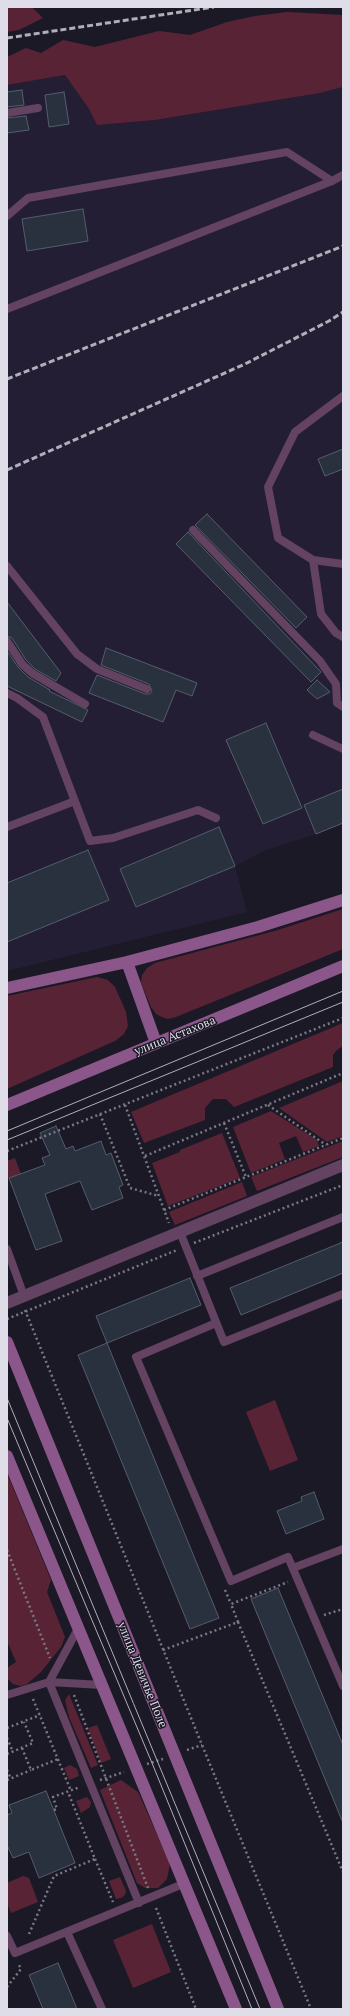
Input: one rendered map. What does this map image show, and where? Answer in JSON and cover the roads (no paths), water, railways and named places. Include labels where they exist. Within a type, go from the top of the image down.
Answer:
[{"type":"main road","points":[[7,988],[127,962],[258,927],[343,900]]},
{"type":"main road","points":[[127,962],[156,1043]]},
{"type":"main road","name":"улица Астахова","points":[[7,1105],[343,966]]},
{"type":"main road","name":"улица Девичье Поле","points":[[7,1342],[278,2009]]},
{"type":"main road","points":[[7,1456],[236,2009]]},
{"type":"street","points":[[7,1303],[343,1165]]},
{"type":"lane","points":[[7,113],[38,108]]},
{"type":"lane","points":[[7,216],[28,198],[287,152],[332,181]]},
{"type":"lane","points":[[7,309],[332,181],[343,175]]},
{"type":"lane","points":[[343,396],[295,432],[268,487],[278,538],[313,560],[343,564]]},
{"type":"lane","points":[[193,530],[320,661],[336,684],[337,703],[343,706]]},
{"type":"lane","points":[[313,560],[321,614],[336,632],[343,637]]},
{"type":"lane","points":[[7,566],[77,654],[97,669],[148,689]]},
{"type":"lane","points":[[7,641],[22,664],[32,673],[85,704]]},
{"type":"lane","points":[[7,693],[17,698],[43,717],[90,841],[113,838],[198,810],[216,818]]},
{"type":"lane","points":[[313,735],[343,749]]},
{"type":"lane","points":[[7,827],[75,801]]},
{"type":"lane","points":[[197,1276],[343,1217]]},
{"type":"lane","points":[[177,1233],[197,1276],[224,1342],[343,1294]]},
{"type":"lane","points":[[7,1249],[22,1297]]},
{"type":"lane","points":[[216,1323],[136,1357],[231,1581],[288,1557],[343,1686]]},
{"type":"lane","points":[[293,1568],[343,1549]]},
{"type":"lane","points":[[78,1627],[49,1682],[139,1903]]},
{"type":"lane","points":[[7,1695],[49,1682],[102,1685]]},
{"type":"lane","points":[[7,1936],[14,1953],[183,1884]]},
{"type":"lane","points":[[67,1932],[102,2009]]},
{"type":"tram line","points":[[7,1131],[343,991]]},
{"type":"tram line","points":[[7,1140],[343,1002]]},
{"type":"tram line","points":[[7,1398],[260,2009]]},
{"type":"tram line","points":[[7,1418],[152,1763],[252,2009]]},
{"type":"railway","points":[[7,38],[214,7]]},
{"type":"railway","points":[[7,379],[343,246]]},
{"type":"railway","points":[[7,470],[245,364],[329,321],[343,312]]}]
